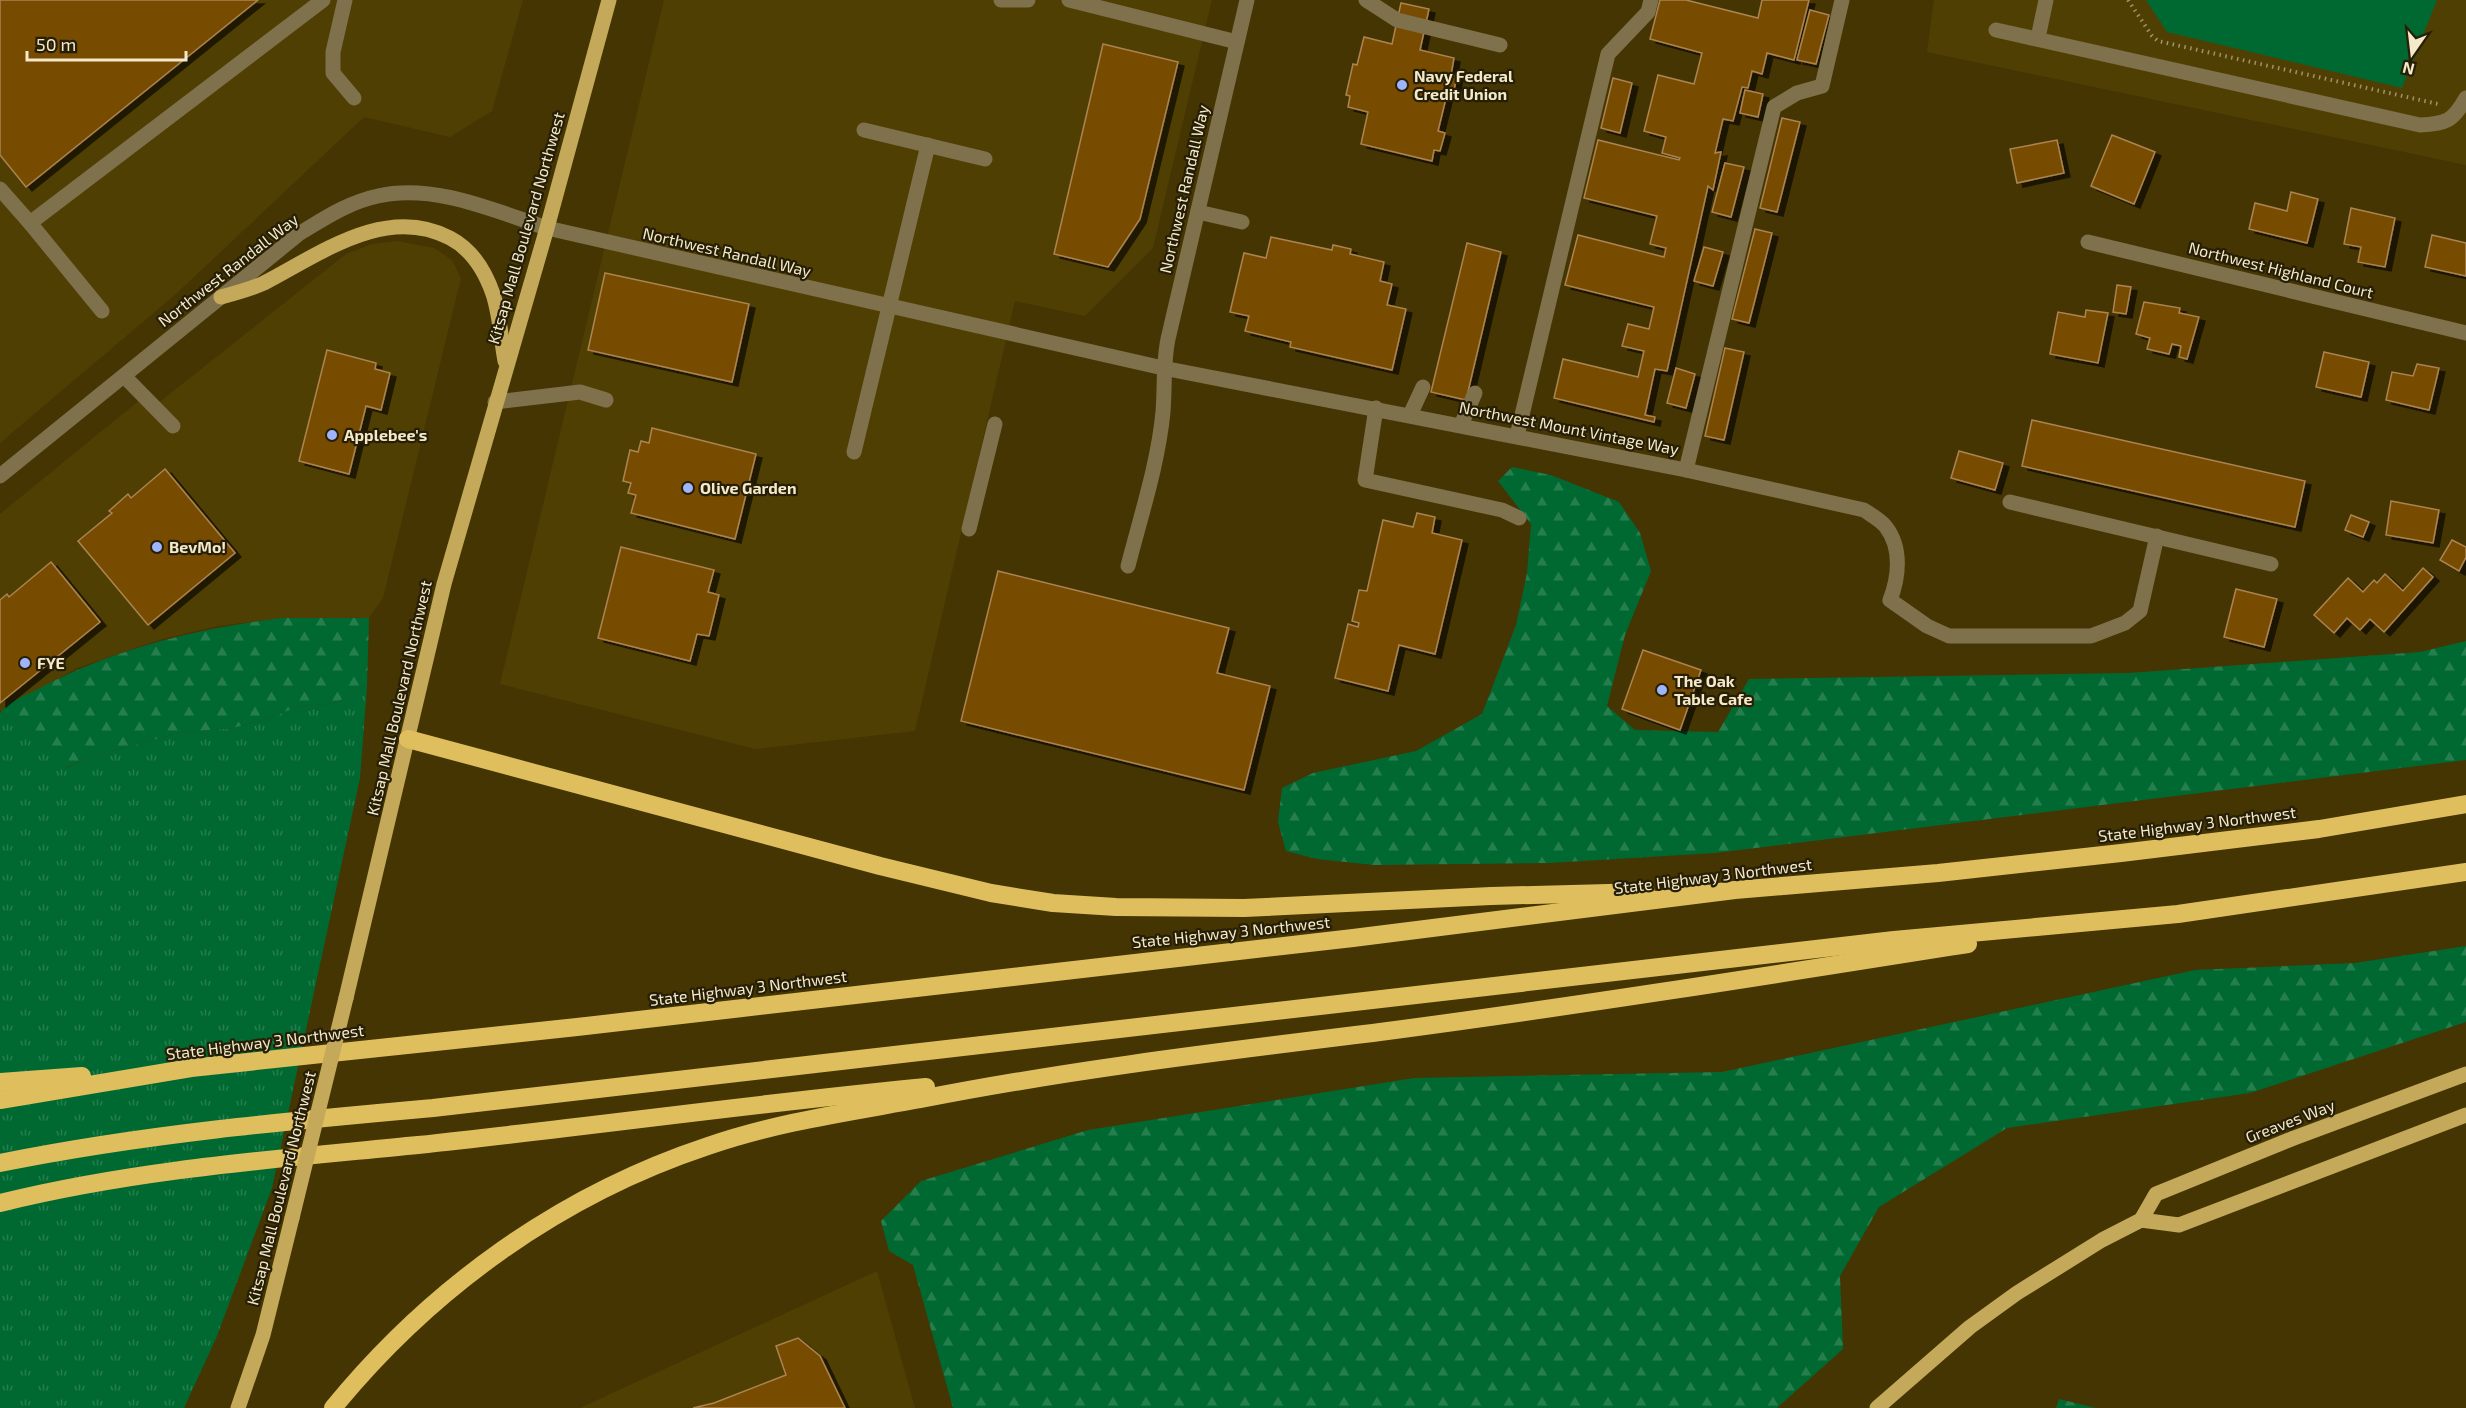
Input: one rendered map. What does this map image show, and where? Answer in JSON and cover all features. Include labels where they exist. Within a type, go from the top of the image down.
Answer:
[{"type":"highway","points":[[408,739],[880,866],[990,893],[1053,903],[1116,907],[1244,908],[1491,896],[1735,890]]},
{"type":"highway","name":"State Highway 3 Northwest","points":[[0,1100],[191,1068],[1376,936],[1735,890],[1938,873],[2156,849],[2319,829],[2466,804]]},
{"type":"highway","points":[[0,1203],[99,1182],[267,1159],[576,1127],[809,1098],[1012,1081],[1556,1009],[2098,923],[2466,872]]},
{"type":"highway","points":[[0,1163],[94,1146],[242,1126],[434,1108],[1015,1039],[1894,940],[2098,923]]},
{"type":"highway","points":[[0,1082],[191,1068]]},
{"type":"highway","points":[[333,1408],[422,1312],[474,1269],[572,1206],[669,1161],[746,1134],[826,1116],[1012,1081]]},
{"type":"main road","name":"Kitsap Mall Boulevard Northwest","points":[[238,1408],[263,1335],[444,584],[547,228],[609,0]]},
{"type":"main road","points":[[221,297],[262,284],[335,244],[360,234],[383,228],[435,230],[456,241],[473,255],[485,274],[494,296],[506,365]]},
{"type":"main road","name":"Greaves Way","points":[[2141,1220],[2156,1194],[2294,1138],[2466,1074]]},
{"type":"main road","points":[[1877,1408],[1970,1327],[2017,1293],[2102,1240],[2141,1220],[2179,1225],[2466,1115]]},
{"type":"street","points":[[30,223],[323,0]]},
{"type":"street","points":[[345,0],[333,52],[333,73],[354,98]]},
{"type":"street","points":[[1001,0],[1028,0]]},
{"type":"street","points":[[1069,0],[1237,42]]},
{"type":"street","name":"Northwest Randall Way","points":[[0,476],[300,233],[340,209],[377,196],[403,192],[433,195],[485,208],[547,228],[1163,368],[1247,0]]},
{"type":"street","points":[[1366,0],[1397,20],[1500,45]]},
{"type":"street","points":[[1517,436],[1608,54],[1648,12],[1651,0]]},
{"type":"street","points":[[1686,470],[1774,107],[1797,93],[1822,86],[1842,0]]},
{"type":"street","points":[[2038,38],[2046,0]]},
{"type":"street","points":[[1996,30],[2420,125],[2440,124],[2455,116],[2466,98]]},
{"type":"street","points":[[864,130],[986,159]]},
{"type":"street","points":[[854,452],[928,145]]},
{"type":"street","points":[[0,189],[102,312]]},
{"type":"street","points":[[1198,212],[1242,222]]},
{"type":"street","name":"Northwest Highland Court","points":[[2088,242],[2466,333]]},
{"type":"street","points":[[1128,566],[1161,421],[1163,368]]},
{"type":"street","name":"Northwest Mount Vintage Way","points":[[1163,368],[1686,470],[1864,510],[1886,526],[1897,551],[1896,584],[1890,600],[1927,626],[1949,636],[2091,636],[2126,623],[2140,611],[2157,536]]},
{"type":"street","points":[[124,376],[173,426]]},
{"type":"street","points":[[1410,415],[1423,387]]},
{"type":"street","points":[[495,402],[580,392],[606,400]]},
{"type":"street","points":[[1461,425],[1476,393]]},
{"type":"street","points":[[1376,408],[1365,480],[1502,510],[1519,518]]},
{"type":"street","points":[[969,529],[995,424]]},
{"type":"street","points":[[2010,502],[2271,564]]},
{"type":"path","points":[[2128,0],[2152,36],[2158,41],[2449,106]]},
{"type":"shaded area","points":[[0,0],[523,0],[492,111],[450,137],[364,117],[176,294],[0,443]]},
{"type":"shaded area","points":[[664,0],[1212,0],[1153,248],[1085,316],[1015,301],[915,731],[755,749],[500,684]]},
{"type":"shaded area","points":[[1934,0],[2466,0],[2466,165],[1927,52]]},
{"type":"shaded area","points":[[397,241],[434,248],[452,260],[461,278],[383,598],[369,618],[281,618],[218,626],[159,640],[77,668],[0,711],[0,514],[141,399],[152,408],[346,254],[372,244]]},
{"type":"shaded area","points":[[877,1271],[915,1408],[580,1408]]},
{"type":"green space","points":[[2146,0],[2437,0],[2402,88],[2167,32]]},
{"type":"green space","points":[[1512,467],[1551,475],[1619,502],[1640,533],[1651,571],[1625,635],[1607,706],[1635,730],[1718,732],[1749,679],[2129,673],[2420,652],[2466,641],[2466,760],[1715,853],[1549,863],[1374,865],[1317,859],[1286,851],[1278,822],[1282,788],[1313,773],[1416,751],[1482,714],[1516,625],[1527,573],[1531,524],[1498,481]]},
{"type":"green space","points":[[281,618],[369,618],[367,686],[335,703],[297,707],[270,718],[233,728],[179,733],[93,756],[65,768],[49,748],[34,740],[15,720],[0,713],[12,702],[96,662],[126,651],[187,634]]},
{"type":"green space","points":[[367,686],[360,778],[272,1188],[217,1336],[184,1408],[0,1408],[0,713],[15,720],[34,740],[49,748],[66,768],[93,756],[179,733],[233,728],[270,718],[297,707],[335,703]]},
{"type":"green space","points":[[2466,946],[2466,1022],[2250,1093],[2007,1128],[1879,1207],[1840,1276],[1843,1349],[1777,1408],[953,1408],[913,1265],[889,1251],[881,1221],[921,1181],[1088,1130],[1414,1078],[1722,1072],[2195,970],[2355,963]]},
{"type":"green space","points":[[2059,1399],[2096,1408],[2056,1408]]},
{"type":"building","points":[[0,0],[258,0],[26,187],[0,155]]},
{"type":"building","points":[[1660,0],[1686,0],[1758,18],[1762,0],[1809,0],[1794,60],[1767,53],[1762,74],[1752,71],[1748,88],[1742,87],[1733,121],[1723,119],[1715,153],[1721,152],[1713,190],[1708,186],[1667,371],[1655,369],[1645,415],[1655,417],[1654,422],[1554,398],[1563,359],[1638,377],[1644,351],[1622,346],[1628,324],[1649,329],[1654,307],[1565,285],[1578,235],[1664,257],[1666,248],[1650,244],[1657,216],[1584,198],[1598,140],[1679,160],[1680,158],[1662,153],[1666,137],[1644,131],[1658,75],[1694,84],[1702,53],[1650,39]]},
{"type":"building","name":"Navy Federal Credit Union","points":[[1401,3],[1429,9],[1420,50],[1454,58],[1451,75],[1457,76],[1453,95],[1447,94],[1438,131],[1445,133],[1440,151],[1434,150],[1432,161],[1361,144],[1368,112],[1348,107],[1350,96],[1346,95],[1353,64],[1357,65],[1364,37],[1392,44]]},
{"type":"building","points":[[1810,10],[1829,15],[1816,64],[1797,60]]},
{"type":"building","points":[[1103,44],[1178,62],[1140,219],[1108,267],[1054,254]]},
{"type":"building","points":[[1613,78],[1632,83],[1620,133],[1601,128]]},
{"type":"building","points":[[1745,90],[1763,94],[1758,117],[1740,113]]},
{"type":"building","points":[[1782,118],[1800,122],[1777,212],[1760,208]]},
{"type":"building","points":[[2112,135],[2155,152],[2134,204],[2091,186]]},
{"type":"building","points":[[2057,140],[2064,173],[2017,183],[2010,149]]},
{"type":"building","points":[[1725,163],[1744,167],[1731,217],[1712,212]]},
{"type":"building","points":[[2291,192],[2318,199],[2307,243],[2249,229],[2255,203],[2287,211]]},
{"type":"building","points":[[2351,208],[2395,218],[2385,267],[2358,262],[2361,247],[2344,244]]},
{"type":"building","points":[[1755,229],[1772,233],[1749,323],[1732,319]]},
{"type":"building","points":[[2432,235],[2466,243],[2466,276],[2425,267]]},
{"type":"building","points":[[1271,237],[1332,250],[1333,245],[1351,249],[1350,254],[1384,262],[1380,281],[1392,284],[1387,305],[1406,309],[1392,370],[1290,347],[1291,342],[1245,331],[1249,316],[1230,312],[1244,253],[1266,258]]},
{"type":"building","points":[[1467,243],[1501,252],[1466,400],[1431,392]]},
{"type":"building","points":[[1704,247],[1723,252],[1713,286],[1694,281]]},
{"type":"building","points":[[605,273],[749,304],[732,382],[588,350]]},
{"type":"building","points":[[2117,285],[2131,287],[2126,314],[2113,312]]},
{"type":"building","points":[[2144,302],[2180,308],[2179,313],[2199,317],[2187,359],[2179,357],[2181,346],[2172,344],[2169,354],[2147,349],[2150,338],[2136,334]]},
{"type":"building","points":[[2086,310],[2108,313],[2098,363],[2050,354],[2058,312],[2085,317]]},
{"type":"building","points":[[1725,348],[1744,352],[1724,440],[1705,436]]},
{"type":"building","name":"Applebee's","points":[[327,350],[376,363],[375,369],[390,373],[381,410],[366,406],[349,474],[299,461]]},
{"type":"building","points":[[2324,352],[2369,362],[2361,397],[2316,387]]},
{"type":"building","points":[[2417,364],[2439,368],[2429,410],[2386,400],[2392,372],[2413,376]]},
{"type":"building","points":[[1676,368],[1695,374],[1686,408],[1667,403]]},
{"type":"building","points":[[2032,420],[2305,481],[2295,527],[2022,466]]},
{"type":"building","name":"Olive Garden","points":[[652,428],[756,454],[735,539],[631,513],[636,495],[628,493],[631,483],[623,481],[630,450],[638,452],[641,441],[649,443]]},
{"type":"building","points":[[1959,451],[2003,463],[1995,490],[1951,478]]},
{"type":"building","name":"BevMo!","points":[[165,469],[235,553],[148,625],[78,541],[112,513],[109,511],[128,494],[131,498]]},
{"type":"building","points":[[2391,501],[2439,510],[2433,543],[2386,535]]},
{"type":"building","points":[[1417,513],[1435,517],[1432,533],[1462,540],[1435,654],[1399,645],[1388,691],[1335,678],[1348,624],[1358,627],[1359,623],[1352,621],[1359,590],[1367,591],[1383,520],[1413,527]]},
{"type":"building","points":[[2351,515],[2369,522],[2363,537],[2345,530]]},
{"type":"building","points":[[2452,540],[2466,547],[2466,557],[2459,571],[2440,560]]},
{"type":"building","points":[[621,547],[714,570],[708,592],[719,595],[709,636],[697,634],[690,661],[598,638]]},
{"type":"building","name":"FYE","points":[[51,562],[100,622],[0,703],[0,600],[7,594],[9,597]]},
{"type":"building","points":[[2423,568],[2433,577],[2384,632],[2370,619],[2360,630],[2347,618],[2334,633],[2314,615],[2348,578],[2363,592],[2374,580],[2377,583],[2385,574],[2403,591]]},
{"type":"building","points":[[998,571],[1229,628],[1217,673],[1270,686],[1244,790],[961,721]]},
{"type":"building","points":[[2236,589],[2277,599],[2264,647],[2224,637]]},
{"type":"building","name":"The Oak Table Cafe","points":[[1643,650],[1701,670],[1680,730],[1622,709]]},
{"type":"building","points":[[798,1338],[820,1356],[845,1408],[693,1408],[714,1403],[786,1375],[776,1346]]},
{"type":"place","name":"Navy Federal Credit Union","points":[[1402,85]]},
{"type":"place","name":"Applebee's","points":[[332,435]]},
{"type":"place","name":"Olive Garden","points":[[688,488]]},
{"type":"place","name":"BevMo!","points":[[157,547]]},
{"type":"place","name":"FYE","points":[[25,663]]},
{"type":"place","name":"The Oak Table Cafe","points":[[1662,690]]}]
